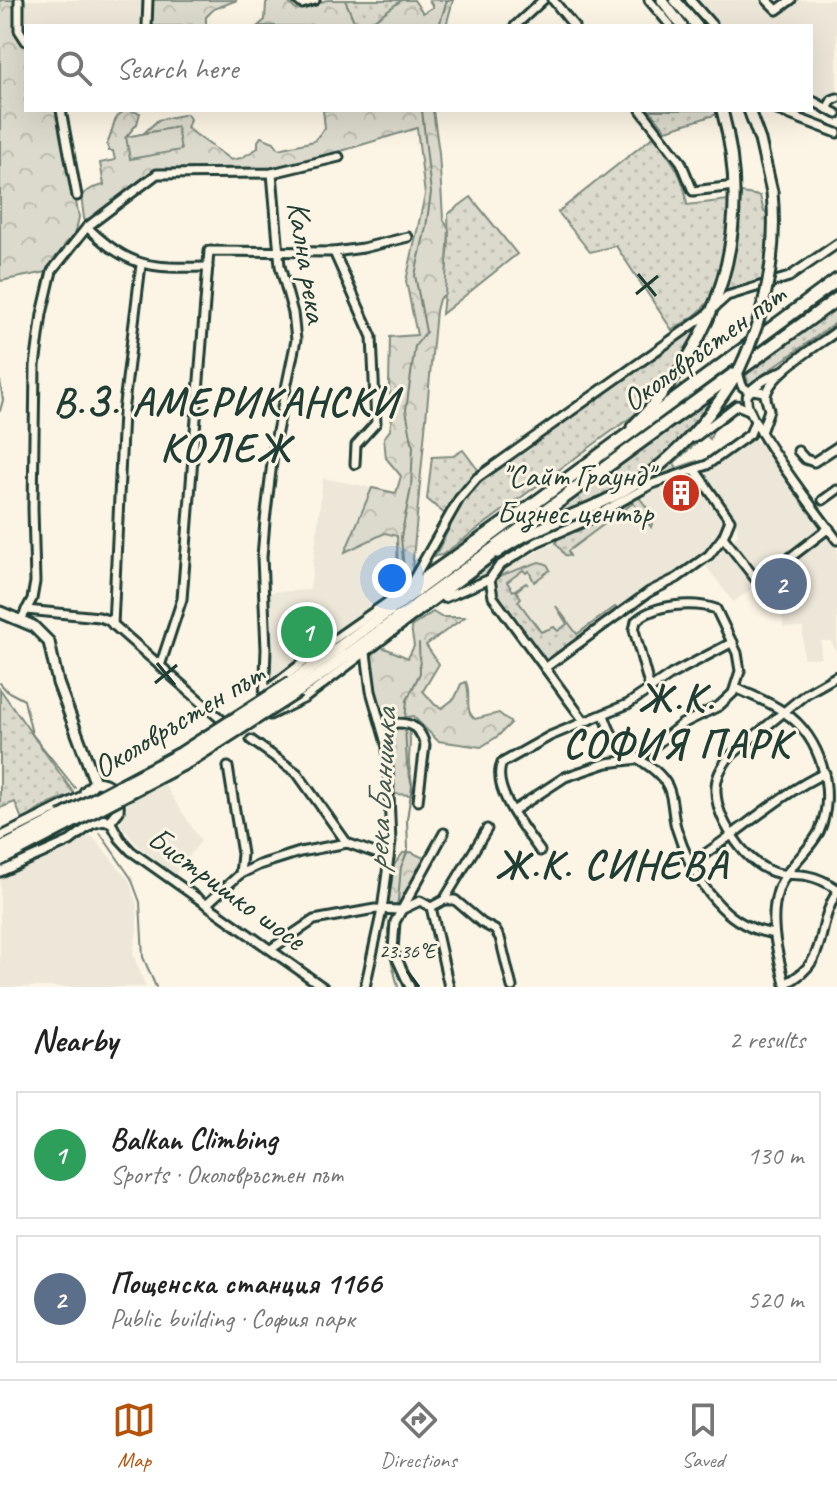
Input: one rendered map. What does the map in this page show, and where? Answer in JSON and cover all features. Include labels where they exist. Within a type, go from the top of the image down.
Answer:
[{"type":"highway","name":"Околовръстен път","points":[[294,687],[538,501],[837,280]]},
{"type":"highway","name":"Околовръстен път","points":[[0,849],[187,762],[294,687],[430,599],[584,482],[837,299]]},
{"type":"highway","points":[[500,550],[584,482]]},
{"type":"highway","name":"Околовръстен път","points":[[0,860],[63,822]]},
{"type":"main road","points":[[662,0],[680,24]]},
{"type":"main road","points":[[675,0],[695,24]]},
{"type":"main road","points":[[612,446],[681,370],[705,331],[716,304],[730,244],[734,186],[729,137],[723,112]]},
{"type":"main road","points":[[430,599],[500,550],[633,486],[689,441],[717,406],[738,372],[760,321],[769,286],[774,232],[772,192],[750,112]]},
{"type":"main road","points":[[0,612],[40,631],[49,642],[58,683],[95,782]]},
{"type":"main road","points":[[95,782],[109,786],[116,794],[119,807],[116,816],[105,822],[88,812],[84,795],[95,782]]},
{"type":"street","points":[[19,0],[19,30],[24,38]]},
{"type":"street","points":[[147,24],[148,0]]},
{"type":"street","points":[[297,0],[302,4],[315,0]]},
{"type":"street","points":[[517,24],[543,0]]},
{"type":"street","points":[[553,0],[572,24]]},
{"type":"street","points":[[649,0],[669,24]]},
{"type":"street","points":[[690,0],[711,24]]},
{"type":"street","points":[[767,0],[777,10],[791,0]]},
{"type":"street","points":[[827,109],[837,98]]},
{"type":"street","points":[[813,101],[837,114]]},
{"type":"street","points":[[61,112],[77,196]]},
{"type":"street","points":[[643,112],[681,162],[693,191],[734,186]]},
{"type":"street","points":[[783,112],[836,131]]},
{"type":"street","points":[[21,620],[35,582],[35,366],[52,271],[87,227],[160,173],[272,173],[336,158]]},
{"type":"street","name":"Кална река","points":[[266,690],[262,557],[265,521],[274,446],[296,340],[296,327],[278,251],[272,173]]},
{"type":"street","points":[[87,227],[110,248],[141,265],[208,267]]},
{"type":"street","points":[[160,666],[182,599],[209,251],[334,252],[408,237]]},
{"type":"street","points":[[410,585],[459,499],[477,478],[705,316],[727,296],[789,277],[837,244]]},
{"type":"street","points":[[334,252],[372,337],[376,423],[356,445],[355,464]]},
{"type":"street","points":[[113,625],[123,412],[141,265]]},
{"type":"street","points":[[837,331],[752,391],[747,398],[761,432],[837,540]]},
{"type":"street","points":[[766,397],[768,385],[784,370]]},
{"type":"street","points":[[738,372],[742,386],[752,391],[762,390],[766,397],[769,409],[761,432]]},
{"type":"street","points":[[689,441],[737,405],[758,420],[767,416]]},
{"type":"street","points":[[750,434],[752,416]]},
{"type":"street","points":[[119,807],[124,800],[305,698],[366,653],[430,599],[490,579],[499,566],[528,547],[588,520],[652,484],[695,470],[721,457],[750,434],[761,432]]},
{"type":"street","points":[[798,451],[805,459],[814,462],[837,447]]},
{"type":"street","points":[[545,668],[649,592],[677,578],[714,551],[730,523],[729,518],[695,470]]},
{"type":"street","points":[[823,500],[837,490]]},
{"type":"street","points":[[109,786],[116,785],[224,722],[492,527],[538,501]]},
{"type":"street","points":[[723,537],[758,582],[829,528]]},
{"type":"street","points":[[431,552],[433,560],[442,563]]},
{"type":"street","points":[[490,579],[493,597],[584,721]]},
{"type":"street","points":[[513,811],[565,777],[607,763],[638,759],[682,724],[719,706],[736,688],[740,671],[733,642],[716,609],[694,604],[643,614],[636,621],[634,630],[650,689]]},
{"type":"street","points":[[26,610],[99,617],[113,625],[224,722]]},
{"type":"street","points":[[540,851],[513,811],[501,782],[499,767],[502,763],[550,736],[628,704],[672,674],[733,642]]},
{"type":"street","points":[[366,653],[371,691],[387,747],[391,842],[388,915],[393,950],[410,987]]},
{"type":"street","points":[[736,688],[784,712],[800,726],[818,750],[825,773],[828,798],[820,831],[785,876],[778,888],[773,912],[774,934],[786,986],[812,964],[819,951],[827,912],[837,891],[809,876],[785,876],[764,868],[751,858],[733,836],[715,792],[719,771],[729,757],[784,712],[807,693],[837,676]]},
{"type":"street","points":[[266,690],[266,705],[282,710]]},
{"type":"street","points":[[604,715],[620,745],[657,772],[668,788],[676,830],[705,886],[731,916],[750,927],[774,934]]},
{"type":"street","points":[[381,725],[409,723],[419,730],[425,745],[418,801]]},
{"type":"street","points":[[251,740],[297,773],[347,843]]},
{"type":"street","points":[[228,767],[242,854],[240,874]]},
{"type":"street","points":[[691,863],[807,781],[825,773]]},
{"type":"street","points":[[0,837],[84,795]]},
{"type":"street","points":[[0,872],[70,841],[92,824],[105,822]]},
{"type":"street","name":"Бистришко шосе","points":[[105,822],[131,851],[323,987]]},
{"type":"street","points":[[444,900],[487,829]]},
{"type":"street","points":[[401,910],[444,833]]},
{"type":"street","points":[[208,903],[240,874],[274,860],[347,843],[389,858]]},
{"type":"street","points":[[431,907],[444,900],[455,900],[495,930],[500,938],[512,987]]},
{"type":"street","points":[[271,949],[314,920],[350,912],[388,915],[420,901],[431,907],[449,987]]},
{"type":"street","points":[[365,987],[388,915]]},
{"type":"shaded area","points":[[21,0],[146,0],[145,24],[24,24],[24,35],[21,31]]},
{"type":"shaded area","points":[[698,0],[837,0],[837,94],[824,100],[813,93],[813,24],[719,24]]},
{"type":"shaded area","points":[[754,439],[761,443],[837,549],[837,653],[831,641],[821,641],[821,658],[803,658],[803,628],[783,627],[782,608],[769,591],[756,586],[733,602],[706,566],[738,535],[735,516],[705,474]]},
{"type":"shaded area","points":[[691,476],[724,523],[710,548],[673,576],[643,591],[547,660],[496,580],[502,569],[592,525],[653,490]]},
{"type":"shaded area","points":[[323,478],[372,488],[345,551],[385,533],[397,537],[398,588],[373,609],[272,677],[268,638],[269,592],[310,590]]},
{"type":"shaded area","points":[[163,782],[201,841],[175,874],[138,846],[120,824],[129,802]]},
{"type":"shaded area","points":[[92,836],[129,880],[137,906],[133,954],[146,987],[0,987],[0,875]]},
{"type":"green space","points":[[0,0],[16,0],[16,31],[24,43],[24,112],[58,112],[79,217],[75,235],[52,271],[0,281]]},
{"type":"green space","points":[[152,0],[237,0],[214,9],[206,17],[206,24],[152,24]]},
{"type":"green space","points":[[269,0],[286,0],[296,10],[327,0],[345,0],[355,24],[260,24],[265,20]]},
{"type":"green space","points":[[345,0],[402,0],[369,24],[355,24]]},
{"type":"green space","points":[[402,0],[414,0],[423,13],[433,7],[429,0],[453,0],[447,24],[369,24]]},
{"type":"green space","points":[[323,112],[433,112],[443,218],[449,230],[445,294],[439,299],[436,311],[412,570],[408,580],[398,588],[397,536],[385,533],[345,552],[372,488],[396,493],[401,476],[386,458],[384,438],[390,430],[392,416],[390,337],[417,335],[406,281],[425,195],[417,128],[338,152],[338,155],[272,171],[155,172],[85,226],[81,195],[104,185],[100,163],[115,160],[107,144],[115,120],[121,113],[140,113],[137,124],[126,137],[177,128],[144,133],[158,120],[187,114],[190,119],[187,128],[231,160],[258,148],[261,137],[274,142],[279,149],[314,141],[325,128]]},
{"type":"green space","points":[[652,112],[718,114],[666,130]]},
{"type":"green space","points":[[177,127],[181,150],[130,159],[126,137]]},
{"type":"green space","points":[[654,136],[680,176],[687,205],[729,200],[724,253],[713,293],[700,311],[672,330],[616,246],[590,252],[558,212]]},
{"type":"green space","points":[[741,193],[760,196],[764,212],[769,213],[765,279],[726,291],[736,242]]},
{"type":"green space","points":[[471,197],[517,254],[442,314],[449,242],[448,214]]},
{"type":"green space","points":[[837,288],[837,291],[437,583],[436,581]]},
{"type":"green space","points":[[837,308],[837,322],[748,385],[746,375]]},
{"type":"green space","points":[[701,323],[677,367],[645,407],[442,555],[435,556],[463,501],[478,483]]},
{"type":"green space","points":[[718,395],[692,430],[642,473],[543,521]]},
{"type":"green space","points":[[709,430],[713,430],[710,439],[705,435],[674,463],[677,468],[697,461],[699,464],[650,481],[598,511],[526,542],[497,562],[484,577],[457,589],[517,545],[601,508],[641,486],[667,468]]},
{"type":"green space","points":[[463,450],[479,471],[469,480],[446,515],[427,499],[432,457],[453,456]]},
{"type":"green space","points":[[638,496],[654,517],[651,527],[633,503],[568,551],[570,556],[565,555],[556,543],[557,538],[588,525]]},
{"type":"green space","points":[[539,562],[547,564],[550,570],[534,582],[529,571],[526,573],[523,570],[507,582],[513,591],[526,583],[516,591],[521,598],[518,601],[541,632],[554,627],[558,631],[567,624],[556,606],[577,634],[615,607],[617,610],[547,662],[496,596],[493,586],[496,577]]},
{"type":"green space","points":[[433,612],[441,617],[465,617],[426,645],[439,664],[423,691],[435,705],[442,708],[455,698],[461,684],[466,682],[468,707],[475,719],[499,713],[511,723],[481,747],[438,741],[413,716],[392,720],[378,699],[370,656],[382,647],[408,658],[414,646],[411,627]]},
{"type":"green space","points":[[0,689],[75,795],[47,805],[23,822],[15,802],[0,808]]},
{"type":"green space","points":[[399,725],[408,727],[409,731],[412,795],[394,794],[392,737]]},
{"type":"green space","points":[[411,852],[426,859],[399,907],[388,907],[394,865],[403,853]]},
{"type":"waterway","name":"река Банишка","points":[[440,24],[447,0]]},
{"type":"waterway","name":"река Банишка","points":[[405,583],[401,537],[411,488],[413,447],[406,410],[415,346],[426,332],[415,275],[431,193],[422,112]]},
{"type":"waterway","points":[[0,381],[3,400],[0,411]]},
{"type":"waterway","name":"река Банишка","points":[[405,720],[407,700],[420,673],[419,643]]},
{"type":"waterway","points":[[0,683],[7,691],[24,700],[32,734],[75,788]]},
{"type":"waterway","name":"река Банишка","points":[[398,987],[389,951],[388,929],[398,901],[401,867],[408,850],[407,819],[412,786],[407,765],[405,727]]},
{"type":"waterway","points":[[100,833],[131,878],[140,902],[143,957],[156,987]]},
{"type":"place","name":"\"Сайт Граунд\" Бизнес център","points":[[681,493]]},
{"type":"place","name":"Пощенска станция 1166","points":[[781,584]]},
{"type":"place","name":"Balkan Climbing","points":[[307,632]]},
{"type":"district","name":"В.З. АМЕРИКАНСКИ КОЛЕЖ","points":[[226,424]]},
{"type":"district","name":"Ж.К. СОФИЯ ПАРК","points":[[677,720]]},
{"type":"district","name":"Ж.К. СИНЕВА","points":[[612,864]]}]
